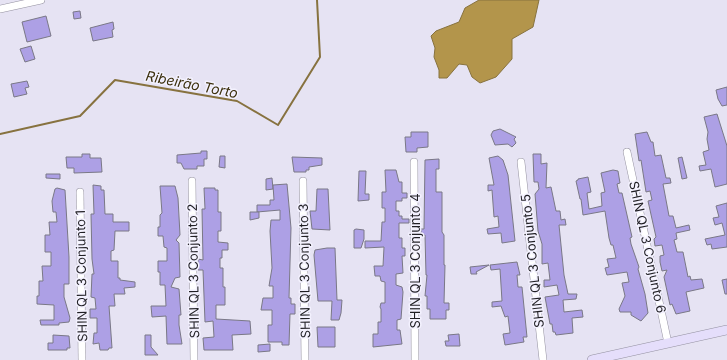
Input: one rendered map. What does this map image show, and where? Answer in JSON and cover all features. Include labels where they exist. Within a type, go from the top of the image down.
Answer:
[{"type":"street","points":[[0,9],[41,0]]},
{"type":"street","name":"SHIN QL 3 Conjunto 6","points":[[627,152],[668,342]]},
{"type":"street","name":"SHIN QL 3 Conjunto 4","points":[[414,162],[415,360]]},
{"type":"street","name":"SHIN QL 3 Conjunto 5","points":[[521,162],[543,360]]},
{"type":"street","name":"SHIN QL 3 Conjunto 2","points":[[192,181],[194,360]]},
{"type":"street","name":"SHIN QL 3 Conjunto 3","points":[[303,181],[305,360]]},
{"type":"street","name":"SHIN QL 3 Conjunto 1","points":[[80,192],[82,360]]},
{"type":"street","points":[[592,360],[727,330]]},
{"type":"shaded area","points":[[479,0],[539,0],[533,27],[512,39],[512,59],[496,77],[480,83],[472,77],[467,65],[459,64],[447,78],[439,78],[439,70],[434,57],[435,48],[431,36],[436,31],[459,22],[465,8]]},
{"type":"building","points":[[80,11],[81,18],[74,19],[73,12]]},
{"type":"building","points":[[46,16],[51,36],[27,42],[22,22]]},
{"type":"building","points":[[113,22],[113,37],[93,41],[90,28]]},
{"type":"building","points":[[31,46],[35,59],[25,62],[20,49]]},
{"type":"building","points":[[27,81],[29,87],[25,88],[27,94],[14,97],[11,84]]},
{"type":"building","points":[[727,87],[727,105],[722,106],[718,99],[716,90]]},
{"type":"building","points":[[717,114],[727,146],[727,184],[715,187],[711,169],[700,171],[699,166],[706,165],[703,152],[709,150],[707,139],[708,132],[704,117]]},
{"type":"building","points":[[500,129],[516,137],[514,139],[516,143],[512,147],[508,144],[495,145],[491,135],[493,131]]},
{"type":"building","points":[[411,132],[428,132],[428,147],[417,148],[417,152],[406,152],[405,137],[411,137]]},
{"type":"building","points":[[647,132],[651,142],[653,142],[655,156],[661,155],[666,178],[670,178],[671,183],[663,184],[669,216],[673,216],[676,228],[689,225],[690,230],[676,233],[677,239],[674,240],[677,252],[683,252],[688,277],[690,276],[691,280],[702,279],[704,288],[686,292],[690,311],[676,314],[672,304],[670,305],[664,277],[667,270],[662,271],[660,262],[660,256],[664,255],[662,245],[655,246],[654,239],[656,237],[648,201],[652,200],[650,191],[646,192],[641,160],[639,161],[635,134]]},
{"type":"building","points":[[201,151],[207,151],[207,159],[204,159],[204,166],[197,166],[197,169],[184,169],[181,163],[177,163],[177,155],[201,153]]},
{"type":"building","points":[[82,154],[90,154],[90,158],[101,158],[102,172],[74,173],[74,168],[67,168],[66,157],[82,157]]},
{"type":"building","points":[[533,154],[541,154],[541,164],[547,163],[546,188],[551,187],[556,211],[560,211],[561,220],[565,219],[566,225],[559,225],[564,275],[568,294],[577,294],[576,299],[563,300],[564,312],[582,310],[583,317],[572,318],[573,333],[556,335],[555,332],[553,332],[552,324],[550,324],[545,297],[559,295],[557,285],[544,287],[544,280],[550,280],[548,263],[542,264],[542,244],[538,231],[535,194],[539,189],[538,182],[534,182]]},
{"type":"building","points":[[220,156],[225,156],[225,168],[219,167]]},
{"type":"building","points":[[498,156],[503,160],[508,175],[515,241],[502,243],[501,233],[488,234],[487,229],[499,227],[498,216],[494,217],[492,190],[488,191],[488,185],[494,185],[489,158]]},
{"type":"building","points":[[292,157],[322,158],[322,165],[309,167],[309,170],[306,170],[306,172],[294,172]]},
{"type":"building","points":[[682,157],[687,178],[682,179],[678,158]]},
{"type":"building","points":[[439,159],[439,169],[436,169],[436,192],[442,192],[442,232],[444,235],[445,265],[444,303],[449,303],[449,310],[446,310],[446,319],[430,319],[430,309],[427,309],[427,296],[425,296],[427,275],[425,235],[421,235],[421,229],[424,229],[425,160]]},
{"type":"building","points":[[385,170],[396,170],[399,182],[402,182],[402,193],[407,193],[407,198],[402,198],[402,201],[396,201],[396,211],[399,211],[399,216],[402,216],[402,219],[409,219],[409,223],[399,223],[399,238],[402,238],[402,248],[405,248],[405,256],[402,256],[403,273],[396,274],[396,285],[402,287],[403,292],[401,319],[397,320],[397,330],[400,330],[402,344],[373,347],[373,334],[378,334],[378,322],[381,322],[381,303],[385,303],[385,282],[381,281],[380,276],[375,276],[374,266],[383,266],[384,247],[365,248],[365,241],[381,241],[382,222],[385,222],[385,208],[382,208],[382,192],[386,192]]},
{"type":"building","points":[[613,170],[618,171],[620,183],[617,184],[619,193],[622,193],[632,237],[630,238],[631,244],[639,267],[638,269],[645,294],[648,313],[641,321],[631,315],[631,312],[620,312],[619,309],[625,296],[622,283],[629,282],[627,272],[607,275],[605,268],[609,267],[607,259],[616,258],[613,245],[611,245],[609,238],[605,211],[583,215],[581,199],[576,181],[578,179],[588,177],[591,192],[587,193],[589,209],[602,206],[601,193],[605,192],[601,173]]},
{"type":"building","points":[[359,171],[366,171],[365,194],[369,194],[369,200],[358,201]]},
{"type":"building","points":[[46,174],[60,174],[60,179],[46,178]]},
{"type":"building","points":[[272,178],[273,189],[266,190],[266,179]]},
{"type":"building","points":[[287,184],[291,228],[289,298],[291,298],[291,304],[295,304],[295,314],[290,314],[289,345],[282,345],[282,342],[268,342],[268,325],[272,325],[272,310],[261,310],[263,298],[273,298],[273,286],[269,286],[272,268],[270,231],[271,220],[280,220],[280,210],[257,212],[257,205],[270,205],[270,200],[274,200],[273,185]]},
{"type":"building","points":[[93,185],[101,186],[101,190],[104,190],[105,214],[113,214],[113,222],[129,222],[129,231],[115,231],[114,250],[111,251],[111,261],[118,261],[118,278],[120,278],[120,280],[135,282],[135,287],[124,288],[125,294],[114,294],[115,306],[109,306],[112,348],[109,348],[108,350],[100,350],[99,343],[93,344],[94,333],[97,333],[97,318],[90,318],[90,309],[96,309],[95,298],[91,297],[92,274],[94,274],[92,259],[91,214],[94,214]]},
{"type":"building","points":[[160,186],[175,186],[178,198],[180,235],[176,240],[179,243],[180,277],[175,278],[171,287],[179,289],[181,315],[179,315],[179,325],[182,344],[167,344],[166,316],[152,317],[151,306],[166,306],[165,285],[160,285],[160,272],[158,272],[158,261],[167,261],[167,248],[164,247],[163,236],[158,236],[160,215],[162,213]]},
{"type":"building","points":[[204,188],[215,188],[215,190],[218,190],[218,212],[221,212],[221,231],[218,231],[218,242],[228,243],[228,250],[222,250],[222,258],[220,258],[220,268],[223,268],[225,305],[216,305],[216,319],[250,321],[251,334],[232,335],[233,350],[204,350],[203,338],[214,337],[213,321],[205,322],[203,270],[198,270],[198,259],[203,260],[202,209],[205,209]]},
{"type":"building","points":[[55,189],[65,190],[69,284],[64,284],[64,297],[70,318],[69,322],[59,323],[59,325],[41,325],[40,320],[54,320],[54,305],[37,304],[37,296],[39,296],[39,281],[43,281],[42,266],[51,266],[51,252],[45,252],[45,235],[50,235],[49,222],[57,222],[56,212],[53,212],[52,201]]},
{"type":"building","points":[[317,189],[328,189],[330,230],[312,229],[310,211],[316,211]]},
{"type":"building","points":[[727,203],[727,247],[712,249],[711,244],[707,245],[705,239],[725,235],[722,223],[715,225],[713,218],[719,217],[716,206]]},
{"type":"building","points":[[250,212],[259,212],[259,218],[250,220]]},
{"type":"building","points":[[354,230],[364,230],[364,239],[361,248],[354,248]]},
{"type":"building","points":[[335,248],[337,300],[342,300],[339,320],[331,320],[332,301],[318,301],[314,255],[315,250]]},
{"type":"building","points":[[517,262],[520,275],[517,275],[518,287],[522,287],[527,337],[523,337],[524,342],[505,345],[503,334],[510,333],[508,316],[505,317],[501,306],[492,307],[492,302],[502,301],[500,269],[491,270],[490,265]]},
{"type":"building","points":[[489,265],[476,272],[477,274],[471,274],[470,267]]},
{"type":"building","points":[[727,279],[727,294],[725,294],[722,280]]},
{"type":"building","points":[[317,327],[335,327],[335,347],[318,347]]},
{"type":"building","points":[[459,334],[460,346],[446,346],[445,341],[449,341],[448,335]]},
{"type":"building","points":[[53,335],[69,336],[70,348],[67,348],[67,350],[48,350],[48,343],[53,343]]},
{"type":"building","points":[[145,335],[151,335],[151,347],[158,355],[145,355]]},
{"type":"building","points":[[270,344],[270,351],[258,352],[258,345]]},
{"type":"waterway","name":"Ribeirão Torto","points":[[0,134],[80,116],[115,80],[237,101],[278,125],[320,57],[317,0]]}]
